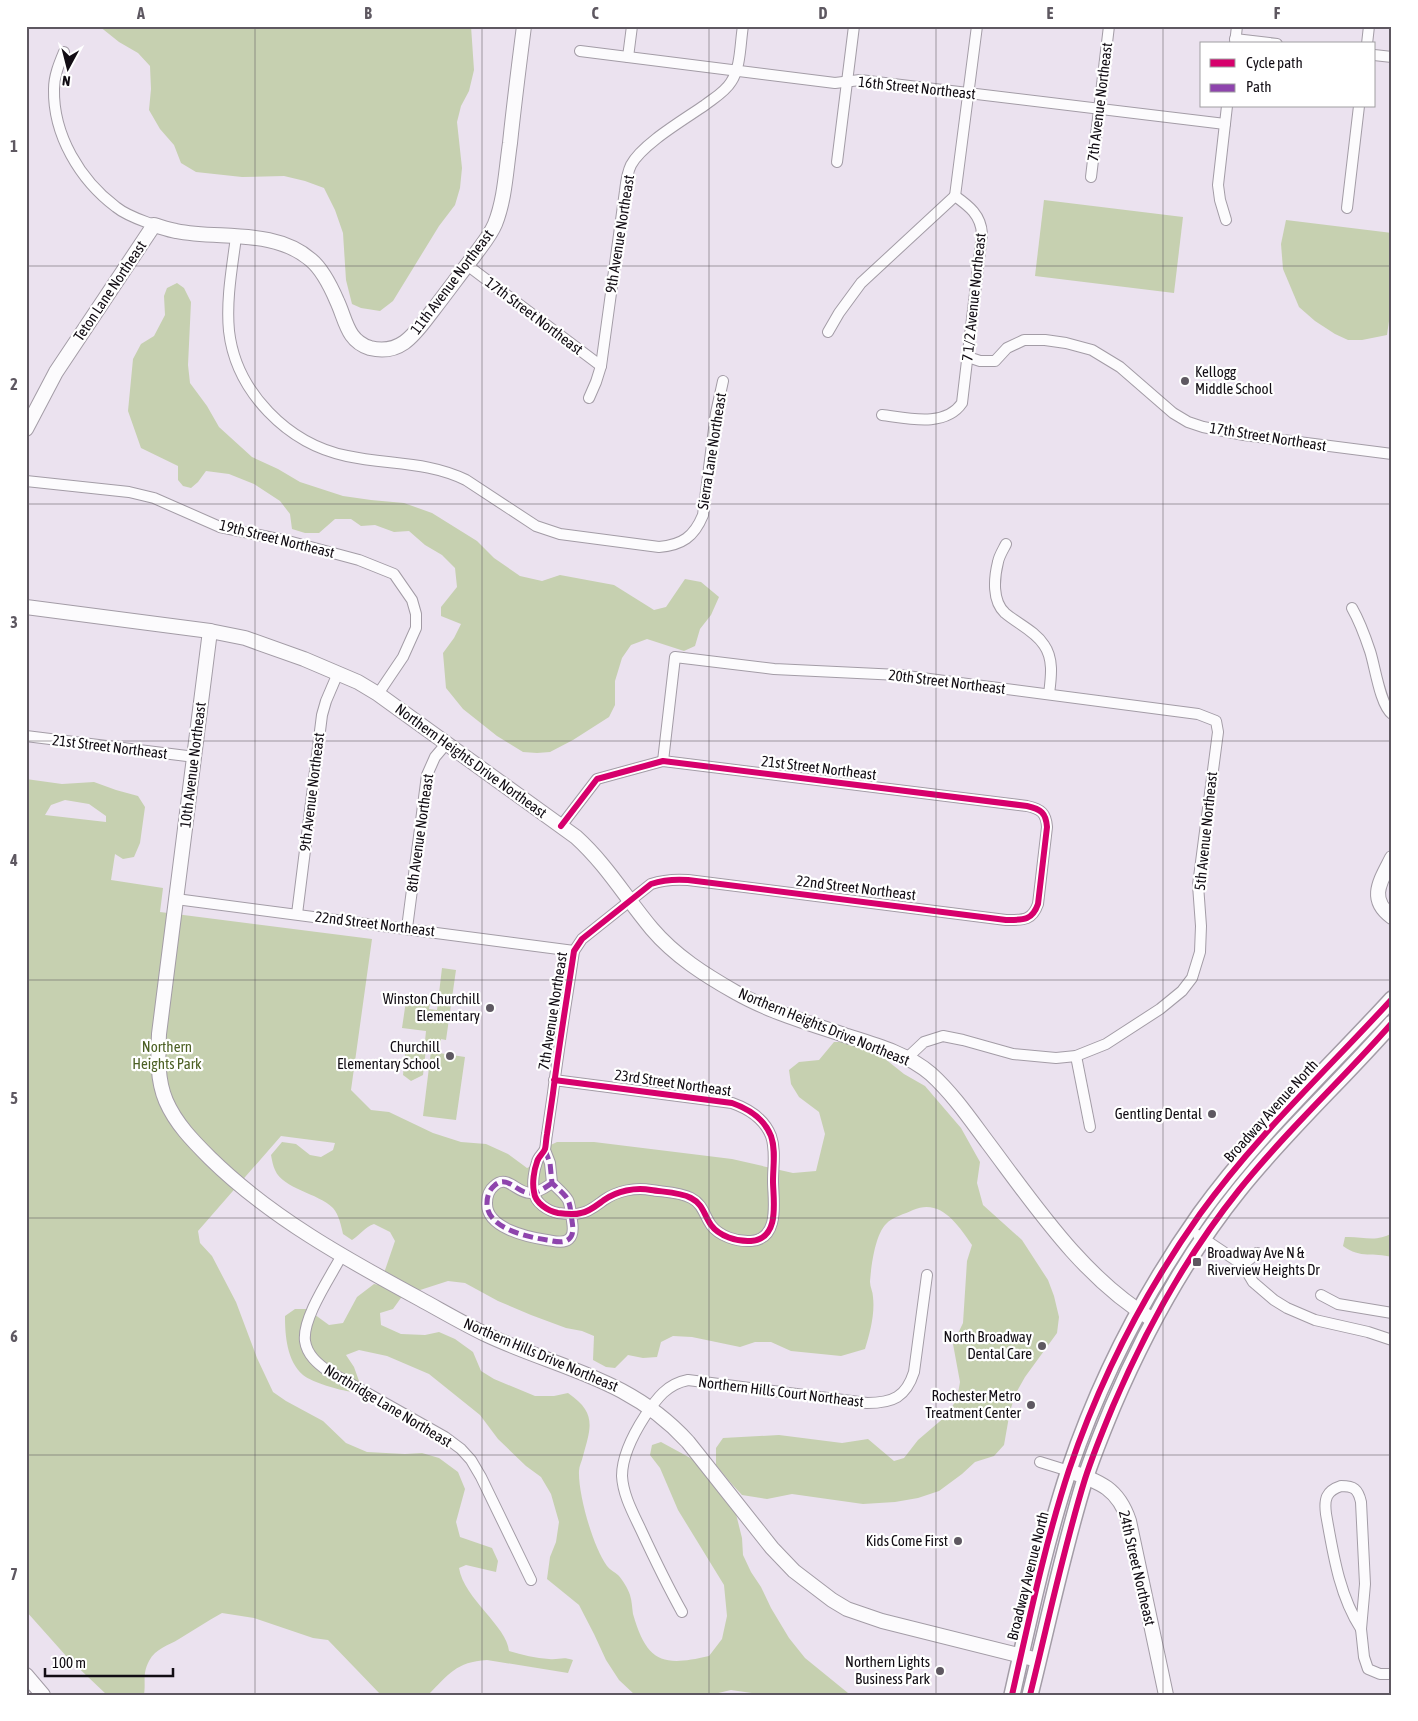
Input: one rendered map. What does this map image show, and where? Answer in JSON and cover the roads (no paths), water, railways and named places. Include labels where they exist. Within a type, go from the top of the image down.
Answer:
[{"type":"main road","name":"Broadway Avenue North","points":[[1012,1695],[1052,1530],[1069,1472],[1094,1405],[1138,1311],[1190,1229],[1229,1177],[1260,1140],[1392,999]]},
{"type":"main road","name":"Broadway Avenue North","points":[[1030,1695],[1068,1540],[1086,1477],[1123,1383],[1153,1320],[1179,1274],[1238,1191],[1270,1153],[1392,1023]]},
{"type":"street","name":"11th Avenue Northeast","points":[[236,237],[270,240],[286,245],[312,261],[338,302],[347,329],[357,342],[370,348],[381,349],[393,348],[408,341],[467,265],[494,226],[499,212],[506,175],[524,26]]},
{"type":"street","points":[[628,57],[632,26]]},
{"type":"street","name":"9th Avenue Northeast","points":[[589,398],[600,366],[627,176],[641,150],[725,90],[737,71],[743,26]]},
{"type":"street","points":[[837,162],[854,26]]},
{"type":"street","points":[[828,332],[861,283],[955,196],[977,26]]},
{"type":"street","name":"7th Avenue Northeast","points":[[1091,177],[1109,26]]},
{"type":"street","points":[[1237,26],[1235,41],[1249,42]]},
{"type":"street","points":[[1367,42],[1369,26]]},
{"type":"street","name":"16th Street Northeast","points":[[580,51],[835,83],[860,80],[1225,124]]},
{"type":"street","points":[[64,52],[56,73],[54,89],[56,112],[66,146],[82,175],[99,193],[117,209],[154,225]]},
{"type":"street","points":[[1376,55],[1392,57]]},
{"type":"street","points":[[1226,220],[1218,186],[1227,108]]},
{"type":"street","points":[[1347,208],[1360,108]]},
{"type":"street","name":"7 1/2 Avenue Northeast","points":[[882,415],[923,419],[943,417],[952,413],[962,403],[982,228],[972,209],[955,196]]},
{"type":"street","name":"Teton Lane Northeast","points":[[26,429],[56,372],[154,225],[176,231],[236,237]]},
{"type":"street","name":"Sierra Lane Northeast","points":[[236,237],[228,314],[231,346],[241,373],[268,412],[282,425],[318,447],[332,452],[363,459],[416,464],[466,480],[536,526],[548,531],[659,547],[672,546],[682,542],[698,526],[703,515],[716,413],[723,381]]},
{"type":"street","name":"17th Street Northeast","points":[[467,265],[600,366]]},
{"type":"street","name":"17th Street Northeast","points":[[968,357],[980,361],[995,361],[1007,348],[1024,340],[1066,343],[1092,350],[1120,367],[1173,412],[1188,422],[1203,427],[1270,439],[1392,454]]},
{"type":"street","name":"19th Street Northeast","points":[[26,481],[129,492],[162,502],[220,527],[288,541],[359,560],[394,574],[412,600],[416,614],[416,628],[403,657],[378,694]]},
{"type":"street","points":[[1006,544],[998,560],[996,594],[998,604],[1004,612],[1035,635],[1045,646],[1050,658],[1052,672],[1049,694]]},
{"type":"street","name":"Northern Heights Drive Northeast","points":[[26,607],[245,638],[268,645],[358,682],[378,694],[576,837],[596,857],[653,930],[689,963],[757,1004],[786,1016],[872,1044],[906,1058],[930,1073],[949,1092],[1075,1253],[1105,1285],[1138,1311],[1153,1320]]},
{"type":"street","points":[[1352,608],[1360,622],[1388,710]]},
{"type":"street","name":"10th Avenue Northeast","points":[[176,898],[210,632]]},
{"type":"street","name":"20th Street Northeast","points":[[663,761],[675,657],[774,669],[899,675],[1198,714],[1216,721]]},
{"type":"street","name":"9th Avenue Northeast","points":[[297,914],[322,715],[338,674]]},
{"type":"street","name":"5th Avenue Northeast","points":[[906,1058],[924,1042],[943,1036],[1013,1054],[1056,1058],[1076,1056],[1106,1044],[1160,1010],[1182,991],[1192,978],[1200,952],[1202,926],[1198,885],[1218,732],[1216,721]]},
{"type":"street","name":"21st Street Northeast","points":[[26,736],[195,757]]},
{"type":"street","name":"8th Avenue Northeast","points":[[407,928],[427,775],[435,757],[446,744]]},
{"type":"street","name":"21st Street Northeast","points":[[561,826],[597,779],[663,761],[1034,808],[1041,811],[1046,817],[1047,827],[1043,866]]},
{"type":"street","points":[[1392,858],[1381,881],[1378,897],[1381,908],[1392,917]]},
{"type":"street","name":"22nd Street Northeast","points":[[629,900],[651,884],[662,880],[688,880],[1006,920],[1020,920],[1029,918],[1035,913],[1043,866]]},
{"type":"street","name":"22nd Street Northeast","points":[[176,898],[574,951]]},
{"type":"street","name":"Northern Hills Drive Northeast","points":[[176,898],[158,1034],[161,1087],[174,1116],[188,1135],[228,1174],[297,1227],[342,1255],[487,1335],[620,1388],[651,1408],[673,1426],[688,1442],[772,1548],[794,1571],[832,1600],[848,1609],[882,1621],[1038,1660]]},
{"type":"street","name":"7th Avenue Northeast","points":[[545,1150],[574,951],[582,939],[629,900]]},
{"type":"street","points":[[1076,1056],[1090,1127]]},
{"type":"street","name":"23rd Street Northeast","points":[[554,1080],[722,1102],[744,1107],[756,1114],[764,1123],[771,1135],[774,1147],[775,1208],[772,1223],[767,1232],[760,1238],[752,1241],[727,1237],[719,1233],[711,1225],[703,1208],[691,1198],[642,1188],[623,1192],[606,1199],[581,1214],[571,1214]]},
{"type":"street","points":[[552,1183],[534,1193],[525,1193],[508,1182],[501,1182],[494,1185],[489,1192],[486,1200],[487,1208],[494,1221],[520,1234],[562,1242],[568,1239],[572,1234],[571,1214],[569,1200],[552,1183],[550,1162],[545,1150],[537,1160],[534,1193],[539,1202],[548,1209],[571,1214]]},
{"type":"street","points":[[1190,1229],[1243,1265],[1253,1282],[1274,1300],[1315,1320],[1368,1332],[1392,1340]]},
{"type":"street","points":[[1243,1265],[1256,1254]]},
{"type":"street","name":"Northridge Lane Northeast","points":[[342,1255],[305,1329],[305,1342],[310,1354],[328,1371],[445,1437],[461,1449],[471,1460],[481,1477],[530,1580]]},
{"type":"street","name":"Northern Hills Court Northeast","points":[[682,1612],[664,1580],[623,1488],[624,1459],[632,1439],[661,1394],[678,1382],[699,1380],[867,1404],[892,1400],[910,1386],[914,1372],[927,1275]]},
{"type":"street","points":[[1321,1295],[1338,1304],[1392,1313]]},
{"type":"street","points":[[1040,1462],[1069,1472]]},
{"type":"street","name":"24th Street Northeast","points":[[1069,1472],[1086,1477],[1109,1489],[1122,1504],[1126,1514],[1166,1695]]},
{"type":"street","points":[[1361,1629],[1344,1595],[1326,1514],[1327,1495],[1340,1486],[1353,1487],[1357,1490],[1361,1502],[1365,1584],[1361,1629],[1365,1664],[1368,1669],[1380,1674],[1392,1674]]},
{"type":"street","points":[[26,1675],[43,1695]]},
{"type":"place","name":"Kellogg Middle School","points":[[1185,381]]},
{"type":"place","name":"Winston Churchill Elementary","points":[[490,1008]]},
{"type":"place","name":"Churchill Elementary School","points":[[450,1056]]},
{"type":"place","name":"Gentling Dental","points":[[1212,1114]]},
{"type":"place","name":"Broadway Ave N & Riverview Heights Dr","points":[[1197,1262]]},
{"type":"place","name":"North Broadway Dental Care","points":[[1042,1346]]},
{"type":"place","name":"Rochester Metro Treatment Center","points":[[1031,1405]]},
{"type":"place","name":"Kids Come First","points":[[958,1541]]},
{"type":"place","name":"Northern Lights Business Park","points":[[940,1671]]},
{"type":"park label","name":"Northern Heights Park","points":[[167,1056]]}]
